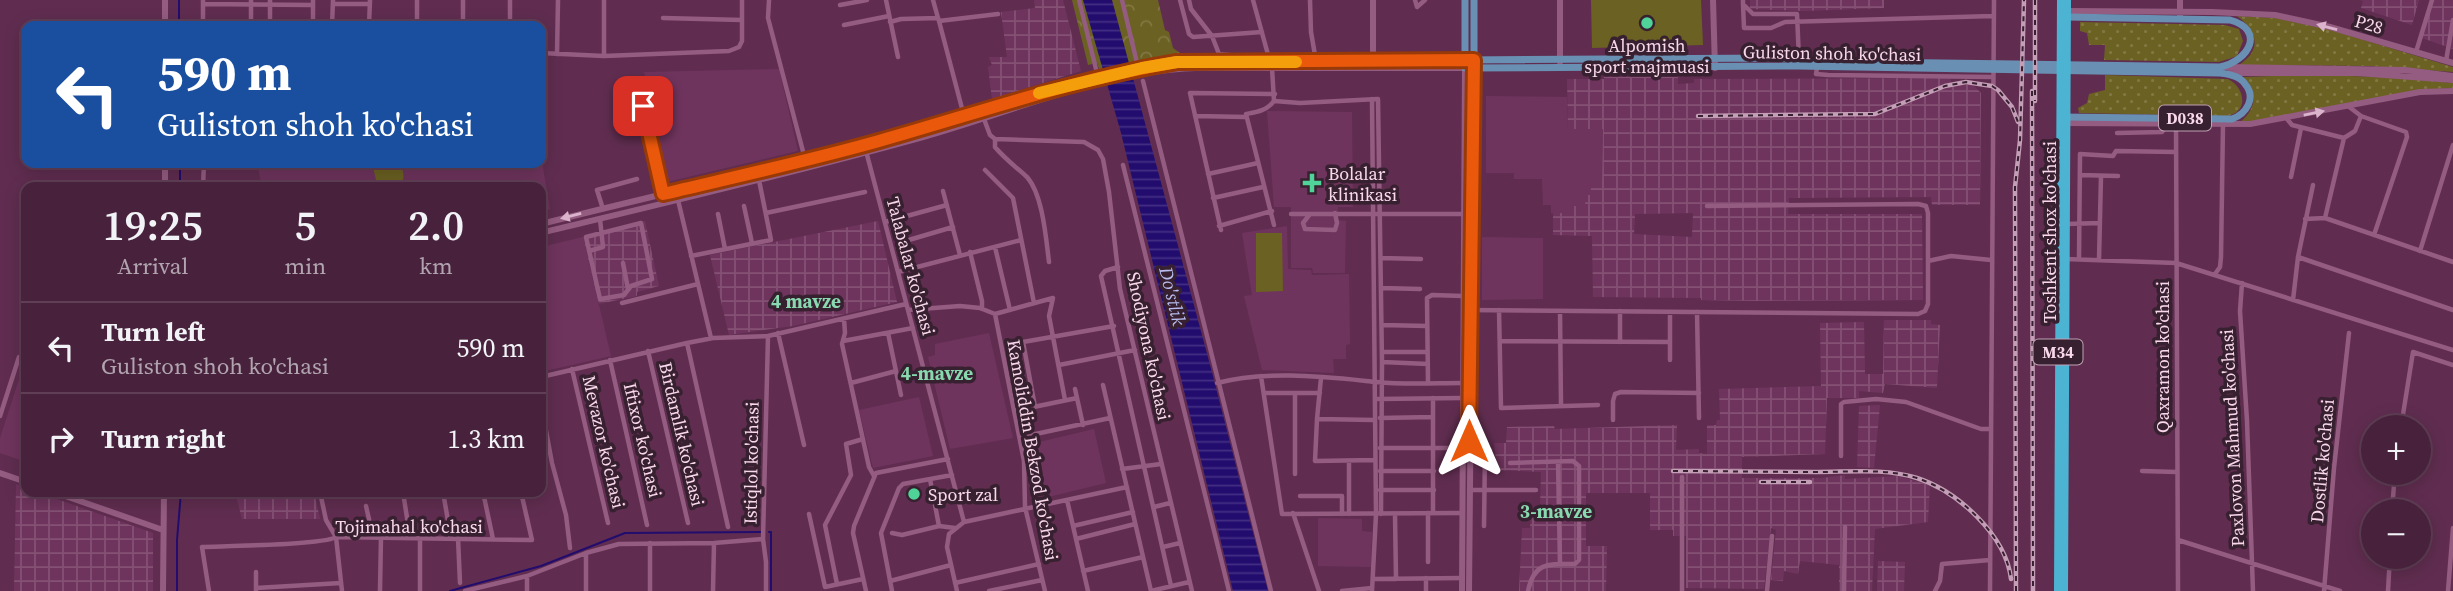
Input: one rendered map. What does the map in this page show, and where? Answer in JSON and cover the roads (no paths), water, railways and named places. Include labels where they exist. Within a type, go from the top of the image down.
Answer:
[{"type":"highway","name":"Toshkent shox ko'chasi","points":[[2061,0],[2065,225],[2061,235],[2065,259],[2064,591]]},
{"type":"highway","name":"Toshkent shox ko'chasi","points":[[2058,591],[2061,235],[2067,0]]},
{"type":"main road","points":[[165,0],[165,21]]},
{"type":"main road","points":[[1373,0],[1373,69]]},
{"type":"main road","points":[[1462,591],[1463,383],[1468,310],[1464,296],[1465,0]]},
{"type":"main road","points":[[1469,591],[1468,310],[1474,0]]},
{"type":"main road","points":[[1560,0],[1560,63]]},
{"type":"main road","points":[[1713,0],[1715,68]]},
{"type":"main road","points":[[2180,0],[2180,16]]},
{"type":"main road","points":[[2067,14],[2180,16],[2237,22],[2247,30],[2250,41],[2247,52],[2236,63],[2220,70]]},
{"type":"main road","name":"Р28","points":[[2180,16],[2275,15],[2330,27],[2450,62]]},
{"type":"main road","points":[[1465,45],[1474,45]]},
{"type":"main road","name":"Guliston shoh ko'chasi","points":[[546,232],[759,180],[1037,93],[1098,78],[1142,71],[1373,60],[1474,64],[1799,59],[1868,65]]},
{"type":"main road","name":"Guliston shoh ko'chasi","points":[[1142,71],[1177,62],[1257,62],[1271,65],[1373,69],[1465,64]]},
{"type":"main road","name":"Guliston shoh ko'chasi","points":[[1560,63],[1715,68],[1868,65],[2220,70],[2453,78]]},
{"type":"main road","name":"D038","points":[[2063,120],[2232,119],[2247,109],[2249,92],[2246,84],[2220,70]]},
{"type":"main road","name":"Guliston shoh ko'chasi","points":[[546,223],[805,159],[865,149],[984,119],[1098,78]]},
{"type":"main road","points":[[1465,83],[1474,83]]},
{"type":"main road","name":"D038","points":[[2063,120],[2250,124],[2420,92],[2453,91]]},
{"type":"main road","points":[[0,473],[21,480]]},
{"type":"main road","points":[[68,497],[163,530]]},
{"type":"main road","points":[[163,591],[164,497]]},
{"type":"street","points":[[417,0],[417,21]]},
{"type":"street","points":[[463,0],[463,21]]},
{"type":"street","points":[[510,0],[510,21]]},
{"type":"street","points":[[557,54],[558,0]]},
{"type":"street","points":[[604,0],[604,56]]},
{"type":"street","points":[[546,53],[604,56],[729,51],[738,47],[742,41],[742,0]]},
{"type":"street","points":[[769,0],[768,18],[805,159]]},
{"type":"street","points":[[840,5],[867,0]]},
{"type":"street","points":[[886,0],[898,57]]},
{"type":"street","points":[[933,0],[964,116]]},
{"type":"street","points":[[1079,0],[1098,78]]},
{"type":"street","points":[[1122,0],[1271,591]]},
{"type":"street","points":[[1180,0],[1189,34],[1193,37],[1262,32]]},
{"type":"street","points":[[1189,0],[1191,9],[1212,36],[1219,54],[1252,58],[1257,62]]},
{"type":"street","points":[[1195,116],[1246,115],[1269,107],[1274,101],[1271,65],[1253,0]]},
{"type":"street","points":[[1310,0],[1311,32],[1316,61]]},
{"type":"street","points":[[1415,0],[1417,7],[1424,0]]},
{"type":"street","points":[[1990,591],[1994,0]]},
{"type":"street","points":[[2416,52],[2432,0]]},
{"type":"street","points":[[203,21],[203,2],[313,3],[313,21]]},
{"type":"street","points":[[251,2],[251,21]]},
{"type":"street","points":[[270,2],[270,21]]},
{"type":"street","points":[[332,21],[332,2],[369,2],[369,21]]},
{"type":"street","points":[[1743,2],[1744,28],[1771,28],[1785,22],[1993,16]]},
{"type":"street","points":[[1743,2],[1753,14],[1797,14],[1799,59]]},
{"type":"street","points":[[844,25],[890,19],[939,19],[998,14]]},
{"type":"street","points":[[663,18],[742,20]]},
{"type":"street","points":[[2450,62],[2449,33],[2453,20]]},
{"type":"street","points":[[1818,67],[1815,72],[1818,75],[1993,77]]},
{"type":"street","points":[[637,79],[663,194]]},
{"type":"street","points":[[1272,211],[1220,228],[1190,93],[1275,94]]},
{"type":"street","points":[[1274,101],[1300,103],[1375,99]]},
{"type":"street","points":[[1375,99],[1374,382],[1377,399],[1375,460],[1378,514]]},
{"type":"street","points":[[1375,99],[1382,325],[1382,382],[1377,399]]},
{"type":"street","points":[[2347,106],[2361,116],[2406,132],[2407,137],[2374,235]]},
{"type":"street","points":[[1246,115],[1274,225]]},
{"type":"street","points":[[2325,218],[2344,138],[2355,131],[2361,116]]},
{"type":"street","points":[[984,119],[990,135],[995,139],[995,147],[1028,179],[1034,189],[1047,238],[1049,262]]},
{"type":"street","points":[[2287,119],[2292,125],[2301,128],[2344,138]]},
{"type":"street","points":[[2138,123],[2140,132]]},
{"type":"street","points":[[2117,133],[2162,132],[2168,123]]},
{"type":"street","name":"Qaxramon ko'chasi","points":[[2176,123],[2178,591]]},
{"type":"street","points":[[2215,274],[2220,267],[2221,257],[2223,124]]},
{"type":"street","points":[[2291,177],[2301,128]]},
{"type":"street","name":"Shodiyona ko'chasi","points":[[995,139],[1073,140],[1092,145],[1103,159],[1118,267],[1192,591]]},
{"type":"street","points":[[2420,251],[2453,145]]},
{"type":"street","name":"Talabalar ko'chasi","points":[[865,149],[964,522]]},
{"type":"street","points":[[2079,259],[2080,154],[2113,156],[2116,151],[2176,152]]},
{"type":"street","points":[[1208,174],[1258,163]]},
{"type":"street","points":[[1122,165],[1229,591]]},
{"type":"street","points":[[985,170],[1013,198],[1034,303]]},
{"type":"street","points":[[2080,176],[2118,176]]},
{"type":"street","points":[[2099,260],[2101,176]]},
{"type":"street","points":[[603,209],[597,190],[637,179]]},
{"type":"street","points":[[691,256],[771,240],[759,180]]},
{"type":"street","points":[[2293,300],[2298,257],[2313,185]]},
{"type":"street","points":[[1213,198],[1263,187]]},
{"type":"street","points":[[943,191],[960,255]]},
{"type":"street","points":[[766,213],[865,192]]},
{"type":"street","points":[[677,199],[711,338]]},
{"type":"street","points":[[885,222],[947,205]]},
{"type":"street","points":[[744,206],[752,243]]},
{"type":"street","points":[[1468,310],[1917,314],[1925,311],[1928,304],[1926,206],[1707,206]]},
{"type":"street","points":[[1311,213],[1303,223],[1308,230],[1335,229],[1335,213]]},
{"type":"street","points":[[718,214],[725,249]]},
{"type":"street","points":[[1291,214],[1464,214]]},
{"type":"street","points":[[2305,219],[2325,218],[2453,262]]},
{"type":"street","points":[[589,251],[603,247],[600,219]]},
{"type":"street","points":[[640,223],[652,279],[631,286],[624,295],[600,299],[586,237],[603,232],[640,223]]},
{"type":"street","points":[[2065,225],[2100,223]]},
{"type":"street","points":[[902,242],[953,228]]},
{"type":"street","points":[[898,272],[1021,240]]},
{"type":"street","points":[[995,247],[1010,310]]},
{"type":"street","points":[[970,252],[982,309]]},
{"type":"street","points":[[1928,261],[1951,256],[1991,260]]},
{"type":"street","points":[[2298,257],[2453,310]]},
{"type":"street","points":[[1381,258],[1421,259]]},
{"type":"street","points":[[2065,259],[2176,263],[2453,350]]},
{"type":"street","points":[[623,263],[628,290]]},
{"type":"street","points":[[1118,267],[1105,271],[1101,276],[1171,586]]},
{"type":"street","points":[[622,303],[698,284]]},
{"type":"street","name":"Paxlovon Mahmud ko'chasi","points":[[2242,284],[2241,321],[2248,421],[2253,591]]},
{"type":"street","points":[[1381,288],[1420,289]]},
{"type":"street","points":[[1428,383],[1428,297],[1464,296]]},
{"type":"street","points":[[546,376],[687,342],[711,338],[768,336],[907,307],[982,309],[995,314],[1053,298],[1049,316],[1065,401]]},
{"type":"street","points":[[1499,310],[1501,408],[1598,405]]},
{"type":"street","points":[[1560,311],[1561,406]]},
{"type":"street","points":[[1620,312],[1620,342]]},
{"type":"street","points":[[1670,312],[1670,360]]},
{"type":"street","points":[[1697,312],[1699,418]]},
{"type":"street","name":"Kamoliddin Bekzod ko'chasi","points":[[995,314],[1024,461],[1026,509],[1045,591]]},
{"type":"street","points":[[844,319],[843,341],[850,383],[869,467],[875,477]]},
{"type":"street","points":[[1382,325],[1427,326]]},
{"type":"street","points":[[1035,407],[1023,342],[1114,326]]},
{"type":"street","points":[[843,341],[913,328]]},
{"type":"street","points":[[778,333],[804,445]]},
{"type":"street","points":[[888,333],[901,395]]},
{"type":"street","name":"Dostlik ko'chasi","points":[[2325,589],[2334,468],[2349,333]]},
{"type":"street","name":"Istiqlol ko'chasi","points":[[766,591],[763,539],[768,336]]},
{"type":"street","points":[[1500,341],[1670,342]]},
{"type":"street","points":[[687,342],[727,527]]},
{"type":"street","points":[[1059,365],[1135,349]]},
{"type":"street","name":"Birdamlik ko'chasi","points":[[648,351],[688,523]]},
{"type":"street","points":[[1382,352],[1427,352]]},
{"type":"street","points":[[2403,415],[2413,352],[2453,365]]},
{"type":"street","points":[[0,415],[19,357]]},
{"type":"street","name":"Iftixor ko'chasi","points":[[610,360],[648,525]]},
{"type":"street","points":[[1382,362],[1427,364]]},
{"type":"street","name":"Mevazor ko'chasi","points":[[572,369],[608,523]]},
{"type":"street","points":[[850,383],[896,371]]},
{"type":"street","points":[[1217,383],[1261,376],[1463,383]]},
{"type":"street","points":[[1261,376],[1282,514],[1462,513]]},
{"type":"street","points":[[1321,378],[1315,461],[1375,460]]},
{"type":"street","points":[[1103,385],[1151,591],[1189,582]]},
{"type":"street","points":[[1075,389],[1083,425]]},
{"type":"street","points":[[1613,420],[1615,394],[1621,392],[1699,393]]},
{"type":"street","points":[[1264,393],[1320,393]]},
{"type":"street","points":[[1295,393],[1295,474]]},
{"type":"street","points":[[1014,411],[1077,398]]},
{"type":"street","points":[[1428,562],[1434,490],[1433,398]]},
{"type":"street","points":[[1377,399],[1463,398]]},
{"type":"street","points":[[1841,456],[1840,412],[1844,402],[1876,399],[1906,402],[1982,429],[1990,429]]},
{"type":"street","points":[[1317,419],[1433,417]]},
{"type":"street","points":[[1019,436],[1110,418]]},
{"type":"street","points":[[1342,591],[1372,590],[1380,490],[1377,419]]},
{"type":"street","points":[[546,431],[566,515],[570,548]]},
{"type":"street","points":[[838,584],[825,525],[851,475],[846,444],[863,439]]},
{"type":"street","points":[[1380,448],[1462,448]]},
{"type":"street","points":[[1484,526],[1485,453],[1490,450]]},
{"type":"street","points":[[866,591],[853,533],[876,473],[948,459]]},
{"type":"street","points":[[1349,461],[1349,514]]},
{"type":"street","points":[[1558,462],[1560,564]]},
{"type":"street","points":[[1510,463],[1576,462],[1580,472],[1579,557],[1575,564],[1547,564],[1538,569],[1528,591]]},
{"type":"street","points":[[1122,469],[1161,464]]},
{"type":"street","points":[[1380,471],[1434,471]]},
{"type":"street","points":[[2142,471],[2177,472]]},
{"type":"street","points":[[892,591],[881,533],[894,499],[903,484],[952,475]]},
{"type":"street","points":[[1682,477],[1682,591]]},
{"type":"street","points":[[930,479],[939,526]]},
{"type":"street","points":[[957,591],[947,547],[948,534],[964,522],[1127,487]]},
{"type":"street","points":[[1380,490],[1434,490]]},
{"type":"street","points":[[1469,490],[1536,491]]},
{"type":"street","points":[[1300,496],[1342,496],[1342,514]]},
{"type":"street","points":[[321,497],[326,520],[336,537],[342,591]]},
{"type":"street","points":[[403,497],[410,537]]},
{"type":"street","points":[[444,497],[455,538],[460,583]]},
{"type":"street","points":[[484,497],[493,539]]},
{"type":"street","name":"Tojimahal ko'chasi","points":[[209,591],[202,547],[332,540],[336,537],[532,540],[522,497]]},
{"type":"street","points":[[1067,500],[1088,591]]},
{"type":"street","points":[[1154,508],[1170,503]]},
{"type":"street","points":[[366,506],[373,537]]},
{"type":"street","points":[[1073,526],[1133,512]]},
{"type":"street","points":[[1293,513],[1319,591]]},
{"type":"street","points":[[809,514],[825,587],[863,579]]},
{"type":"street","points":[[1395,514],[1396,579]]},
{"type":"street","points":[[1076,540],[1135,524]]},
{"type":"street","points":[[892,533],[902,535],[939,526],[956,528]]},
{"type":"street","points":[[1844,591],[1845,527]]},
{"type":"street","points":[[2448,591],[2453,528]]},
{"type":"street","points":[[1767,591],[1772,536]]},
{"type":"street","points":[[380,591],[381,537]]},
{"type":"street","points":[[420,591],[421,537]]},
{"type":"street","points":[[465,591],[488,588],[619,544],[714,543],[763,539]]},
{"type":"street","points":[[2178,540],[2251,562],[2325,589],[2340,591]]},
{"type":"street","points":[[649,591],[650,543]]},
{"type":"street","points":[[713,591],[714,543]]},
{"type":"street","points":[[1163,548],[1180,543]]},
{"type":"street","points":[[586,553],[586,591]]},
{"type":"street","points":[[1083,571],[1143,557]]},
{"type":"street","points":[[1935,591],[1940,581],[1942,564],[1990,560]]},
{"type":"street","points":[[955,583],[1038,564]]},
{"type":"street","points":[[890,581],[951,565]]},
{"type":"street","points":[[2388,591],[2389,569]]},
{"type":"street","points":[[256,572],[256,590],[341,583]]},
{"type":"street","points":[[527,576],[527,591]]},
{"type":"street","points":[[1426,578],[1426,591]]},
{"type":"street","points":[[1373,579],[1462,578]]},
{"type":"street","points":[[989,591],[1042,580]]},
{"type":"water","name":"Do'stlik","points":[[1083,0],[1112,0],[1268,591],[1233,591],[1121,133]]},
{"type":"waterway","points":[[179,0],[179,21]]},
{"type":"waterway","points":[[180,168],[180,182]]},
{"type":"waterway","points":[[177,591],[181,497]]},
{"type":"waterway","points":[[450,591],[541,566],[625,533],[761,532]]},
{"type":"waterway","points":[[769,532],[771,591]]},
{"type":"railway","points":[[2016,591],[2015,187],[2020,140],[2024,0]]},
{"type":"railway","points":[[2035,0],[2035,101]]},
{"type":"railway","points":[[1698,116],[1875,114],[1945,86],[1966,82],[1992,86],[1998,90],[2012,107],[2018,122]]},
{"type":"railway","points":[[2032,91],[2033,591]]},
{"type":"railway","points":[[1673,471],[1867,471],[1917,478],[1948,493],[1977,517],[2000,546],[2011,579]]},
{"type":"railway","points":[[1761,482],[1810,482]]},
{"type":"place","name":"Alpomish sport majmuasi","points":[[1647,23]]},
{"type":"place","name":"Bolalar klinikasi","points":[[1312,183]]},
{"type":"place","name":"Sport zal","points":[[914,494]]},
{"type":"district","name":"4 mavze","points":[[806,301]]},
{"type":"district","name":"4-mavze","points":[[937,373]]},
{"type":"district","name":"3-mavze","points":[[1556,511]]}]
